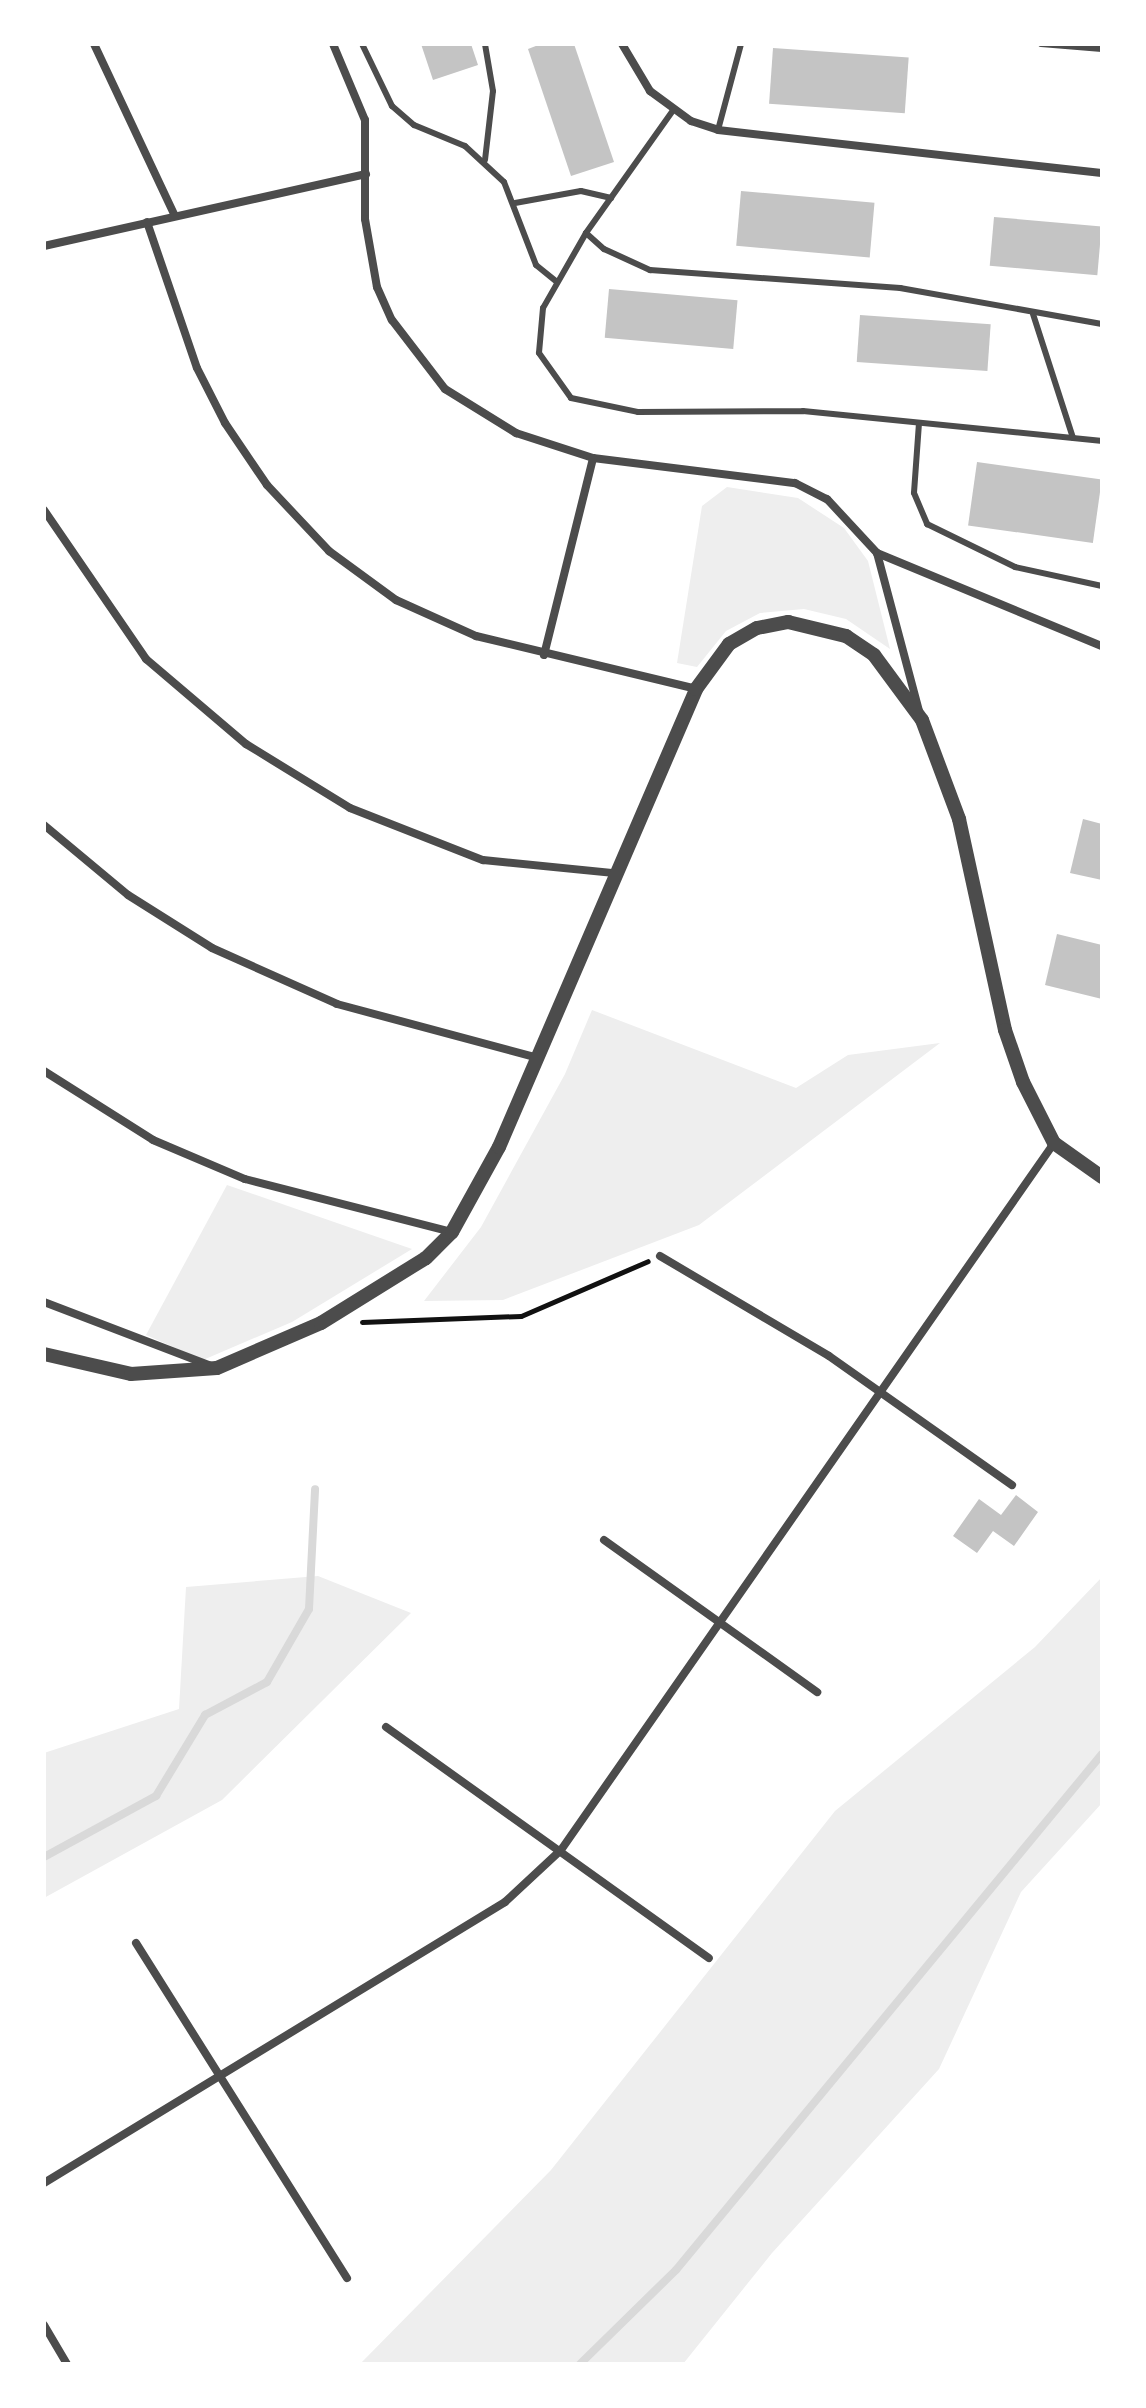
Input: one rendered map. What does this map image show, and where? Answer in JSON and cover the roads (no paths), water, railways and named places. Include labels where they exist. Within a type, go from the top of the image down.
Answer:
[{"type":"street","points":[[94,44],[175,216]]},
{"type":"street","points":[[333,44],[365,120],[369,253],[377,287],[419,360],[476,413],[516,433],[593,458],[795,483],[827,499],[877,553],[1102,646]]},
{"type":"street","points":[[622,44],[650,91],[674,109],[718,130],[1102,173]]},
{"type":"street","points":[[44,246],[366,174]]},
{"type":"street","points":[[147,222],[197,368],[225,423],[267,485],[329,551],[396,600],[476,636],[544,655],[696,689]]},
{"type":"street","points":[[544,655],[593,458]]},
{"type":"street","points":[[44,510],[146,659],[246,744],[350,808],[483,860],[614,873]]},
{"type":"street","points":[[877,553],[922,720],[959,819],[1005,1030],[1038,1117],[1054,1143],[1102,1177]]},
{"type":"street","points":[[44,1354],[131,1374],[217,1368],[321,1323],[426,1258],[452,1232],[499,1147],[614,873],[696,689],[729,644],[757,628],[788,622],[817,626],[846,636],[874,655],[922,720]]},
{"type":"street","points":[[44,825],[128,895],[212,948],[337,1004],[535,1057]]},
{"type":"street","points":[[44,1071],[153,1140],[245,1179],[452,1232]]},
{"type":"street","points":[[44,2183],[505,1902],[561,1850],[1054,1143]]},
{"type":"street","points":[[660,1256],[879,1392],[1012,1485]]},
{"type":"street","points":[[44,1302],[217,1368]]},
{"type":"street","points":[[604,1540],[817,1692]]},
{"type":"street","points":[[386,1727],[709,1958]]},
{"type":"street","points":[[136,1943],[347,2278]]},
{"type":"street","points":[[44,2325],[67,2364]]},
{"type":"lane","points":[[362,44],[392,106],[414,125],[485,160],[515,203],[536,265],[556,281]]},
{"type":"lane","points":[[485,44],[493,91],[485,160]]},
{"type":"lane","points":[[718,130],[741,44]]},
{"type":"lane","points":[[1041,44],[1102,49]]},
{"type":"lane","points":[[674,109],[586,233],[543,308],[539,353],[559,388],[588,405],[638,412],[803,411],[1102,441]]},
{"type":"lane","points":[[515,203],[581,191],[611,198]]},
{"type":"lane","points":[[586,233],[604,249],[650,270],[900,288],[1102,324]]},
{"type":"lane","points":[[1033,314],[1073,438]]},
{"type":"lane","points":[[919,423],[914,493],[927,524],[1015,567],[1102,586]]},
{"type":"waterway","points":[[44,1857],[156,1796],[205,1715],[267,1682],[309,1609],[315,1489]]},
{"type":"waterway","points":[[580,2364],[676,2270],[1102,1754]]}]
